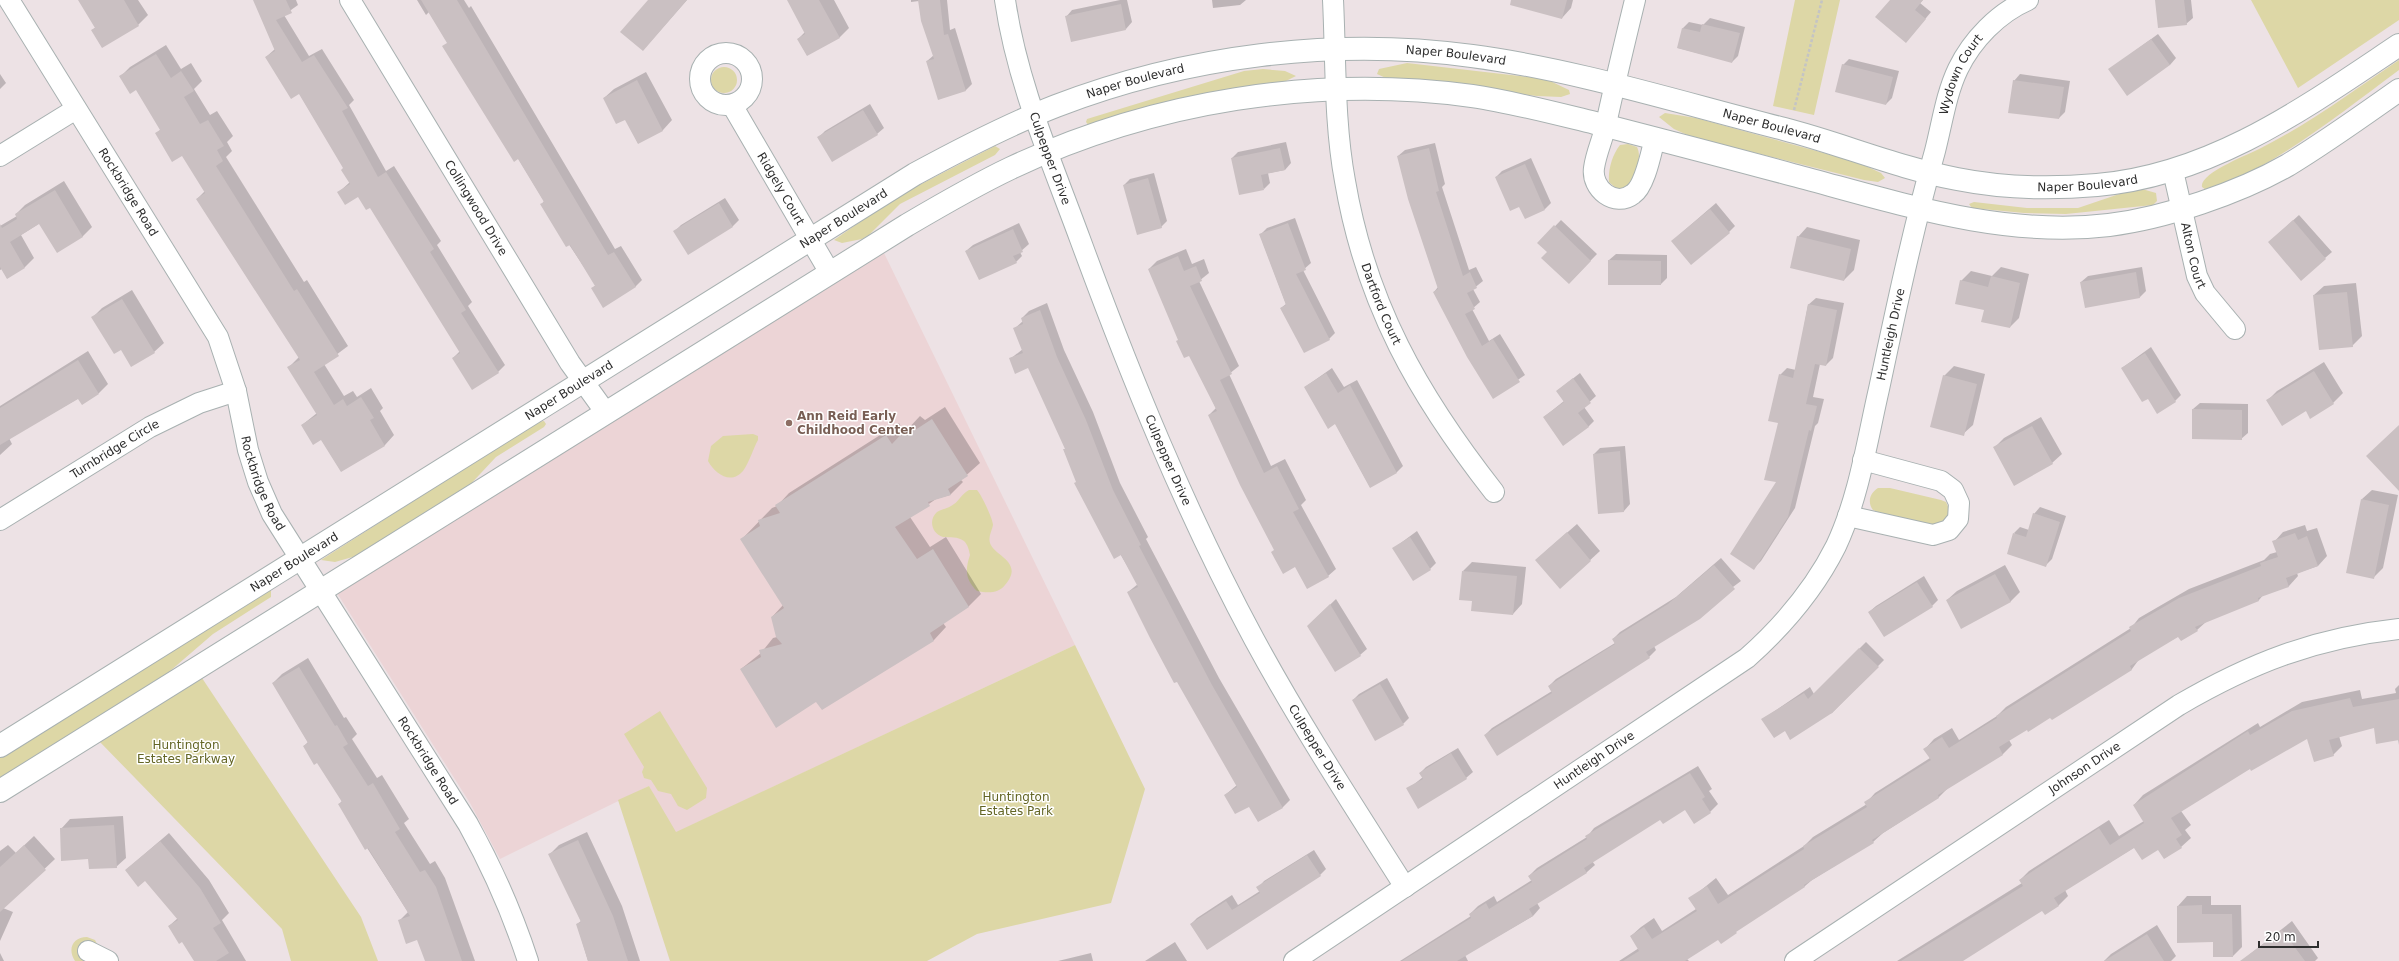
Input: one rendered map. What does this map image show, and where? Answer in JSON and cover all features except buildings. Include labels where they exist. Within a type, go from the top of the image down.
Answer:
[{"type":"main road","name":"Naper Boulevard","points":[[0,746],[915,174],[974,142],[1033,116],[1094,93],[1169,72],[1252,57],[1308,50],[1404,50],[1471,56],[1532,67],[1614,86],[1791,131],[1929,172],[1980,183],[2044,187],[2100,184],[2173,171],[2243,143],[2275,126],[2399,45]]},
{"type":"main road","points":[[0,791],[972,186],[1048,152],[1110,130],[1201,106],[1273,93],[1337,89],[1405,90],[1472,96],[1536,108],[1921,209],[1975,221],[2049,229],[2112,225],[2182,209],[2251,183],[2284,167],[2399,90]]},
{"type":"street","name":"Rockbridge Road","points":[[9,0],[218,337],[236,391],[248,450],[258,482],[272,514],[468,824],[495,873],[515,920],[528,961]]},
{"type":"street","name":"Collingwood Drive","points":[[350,0],[570,363],[606,413]]},
{"type":"street","name":"Culpepper Drive","points":[[1005,0],[1017,61],[1033,116],[1048,152],[1130,371],[1199,529],[1278,682],[1338,784],[1405,887]]},
{"type":"street","name":"Dartford Court","points":[[1333,0],[1338,119],[1346,186],[1364,263],[1380,307],[1399,349],[1425,396],[1494,492]]},
{"type":"street","points":[[1635,0],[1606,126],[1593,169],[1594,180],[1605,195],[1614,199],[1634,194],[1641,185],[1655,138]]},
{"type":"street","name":"Wydown Court","points":[[1921,209],[1929,172],[1949,97],[1958,70],[1969,50],[1995,21],[2016,5],[2028,0]]},
{"type":"street","name":"Ridgely Court","points":[[732,105],[830,273]]},
{"type":"street","points":[[0,156],[76,109]]},
{"type":"street","name":"Alton Court","points":[[2173,171],[2200,282],[2214,306],[2235,329]]},
{"type":"street","name":"Huntleigh Drive","points":[[1294,961],[1747,658],[1793,614],[1817,580],[1836,545],[1848,516],[1863,460],[1921,209]]},
{"type":"street","name":"Turnbridge Circle","points":[[0,520],[150,427],[199,403],[236,391]]},
{"type":"street","points":[[1848,516],[1933,534],[1949,530],[1958,519],[1959,503],[1953,490],[1941,482],[1863,460]]},
{"type":"street","name":"Johnson Drive","points":[[1795,961],[2179,705],[2225,678],[2259,663],[2314,644],[2352,635],[2399,629]]},
{"type":"street","points":[[88,951],[108,961]]},
{"type":"path","points":[[1794,112],[1822,0]]},
{"type":"shaded area","name":"Ann Reid Early Childhood Center","points":[[884,253],[1075,645],[675,833],[649,786],[500,859],[470,803],[337,593]]},
{"type":"green space","points":[[1795,0],[1840,0],[1814,115],[1773,106]]},
{"type":"green space","points":[[2251,0],[2399,0],[2399,20],[2298,88]]},
{"type":"green space","points":[[2399,60],[2399,70],[2329,122],[2275,158],[2231,181],[2206,190],[2202,187],[2203,182],[2216,170],[2279,139]]},
{"type":"green space","points":[[1407,63],[1546,79],[1569,90],[1570,94],[1561,97],[1537,96],[1388,79],[1377,74],[1379,69]]},
{"type":"green space","points":[[724,67],[733,71],[737,80],[733,89],[724,93],[715,89],[711,80],[715,71]]},
{"type":"green space","points":[[1263,69],[1285,71],[1296,76],[1278,85],[1090,127],[1086,122],[1087,119],[1244,71]]},
{"type":"green space","points":[[1665,113],[1696,118],[1857,162],[1881,173],[1885,178],[1878,182],[1864,180],[1692,137],[1674,129],[1659,117]]},
{"type":"green space","points":[[1628,144],[1637,147],[1639,152],[1637,168],[1627,187],[1617,189],[1609,182],[1611,163],[1620,145]]},
{"type":"green space","points":[[995,146],[1000,149],[995,155],[900,204],[869,235],[862,239],[842,243],[834,240],[896,197]]},
{"type":"green space","points":[[2134,189],[2142,189],[2156,193],[2157,201],[2153,205],[2066,214],[2024,213],[1972,208],[1969,204],[1974,202],[2027,208],[2078,208]]},
{"type":"green space","points":[[544,421],[546,424],[544,427],[496,457],[466,489],[356,556],[335,562],[321,560],[537,422]]},
{"type":"green space","points":[[753,434],[758,436],[758,440],[745,468],[738,475],[733,477],[724,476],[719,474],[711,466],[708,461],[711,446],[723,436]]},
{"type":"green space","points":[[1878,488],[1890,488],[1946,502],[1950,511],[1947,520],[1935,525],[1883,514],[1873,510],[1870,504],[1870,498],[1873,492]]},
{"type":"green space","points":[[969,490],[977,490],[984,501],[993,525],[990,543],[1010,565],[1012,571],[1005,585],[996,591],[977,591],[973,587],[967,574],[967,565],[970,555],[964,541],[959,538],[943,537],[936,533],[932,526],[934,515],[937,512],[954,504]]},
{"type":"green space","points":[[268,590],[271,591],[271,597],[213,634],[162,678],[0,779],[0,758]]},
{"type":"green space","name":"Huntington Estates Park","points":[[1075,645],[1145,789],[1111,903],[977,934],[927,961],[670,961],[618,800],[649,786],[676,832]]},
{"type":"green space","name":"Huntington Estates Parkway","points":[[202,678],[361,917],[378,961],[291,961],[282,929],[99,741]]},
{"type":"green space","points":[[660,711],[707,788],[706,798],[687,810],[678,806],[671,794],[658,791],[651,780],[644,778],[642,772],[644,767],[624,734]]},
{"type":"green space","points":[[87,937],[95,940],[99,948],[94,961],[75,961],[72,952],[73,944],[78,939]]},
{"type":"place","name":"Ann Reid Early Childhood Center","points":[[789,423]]}]
